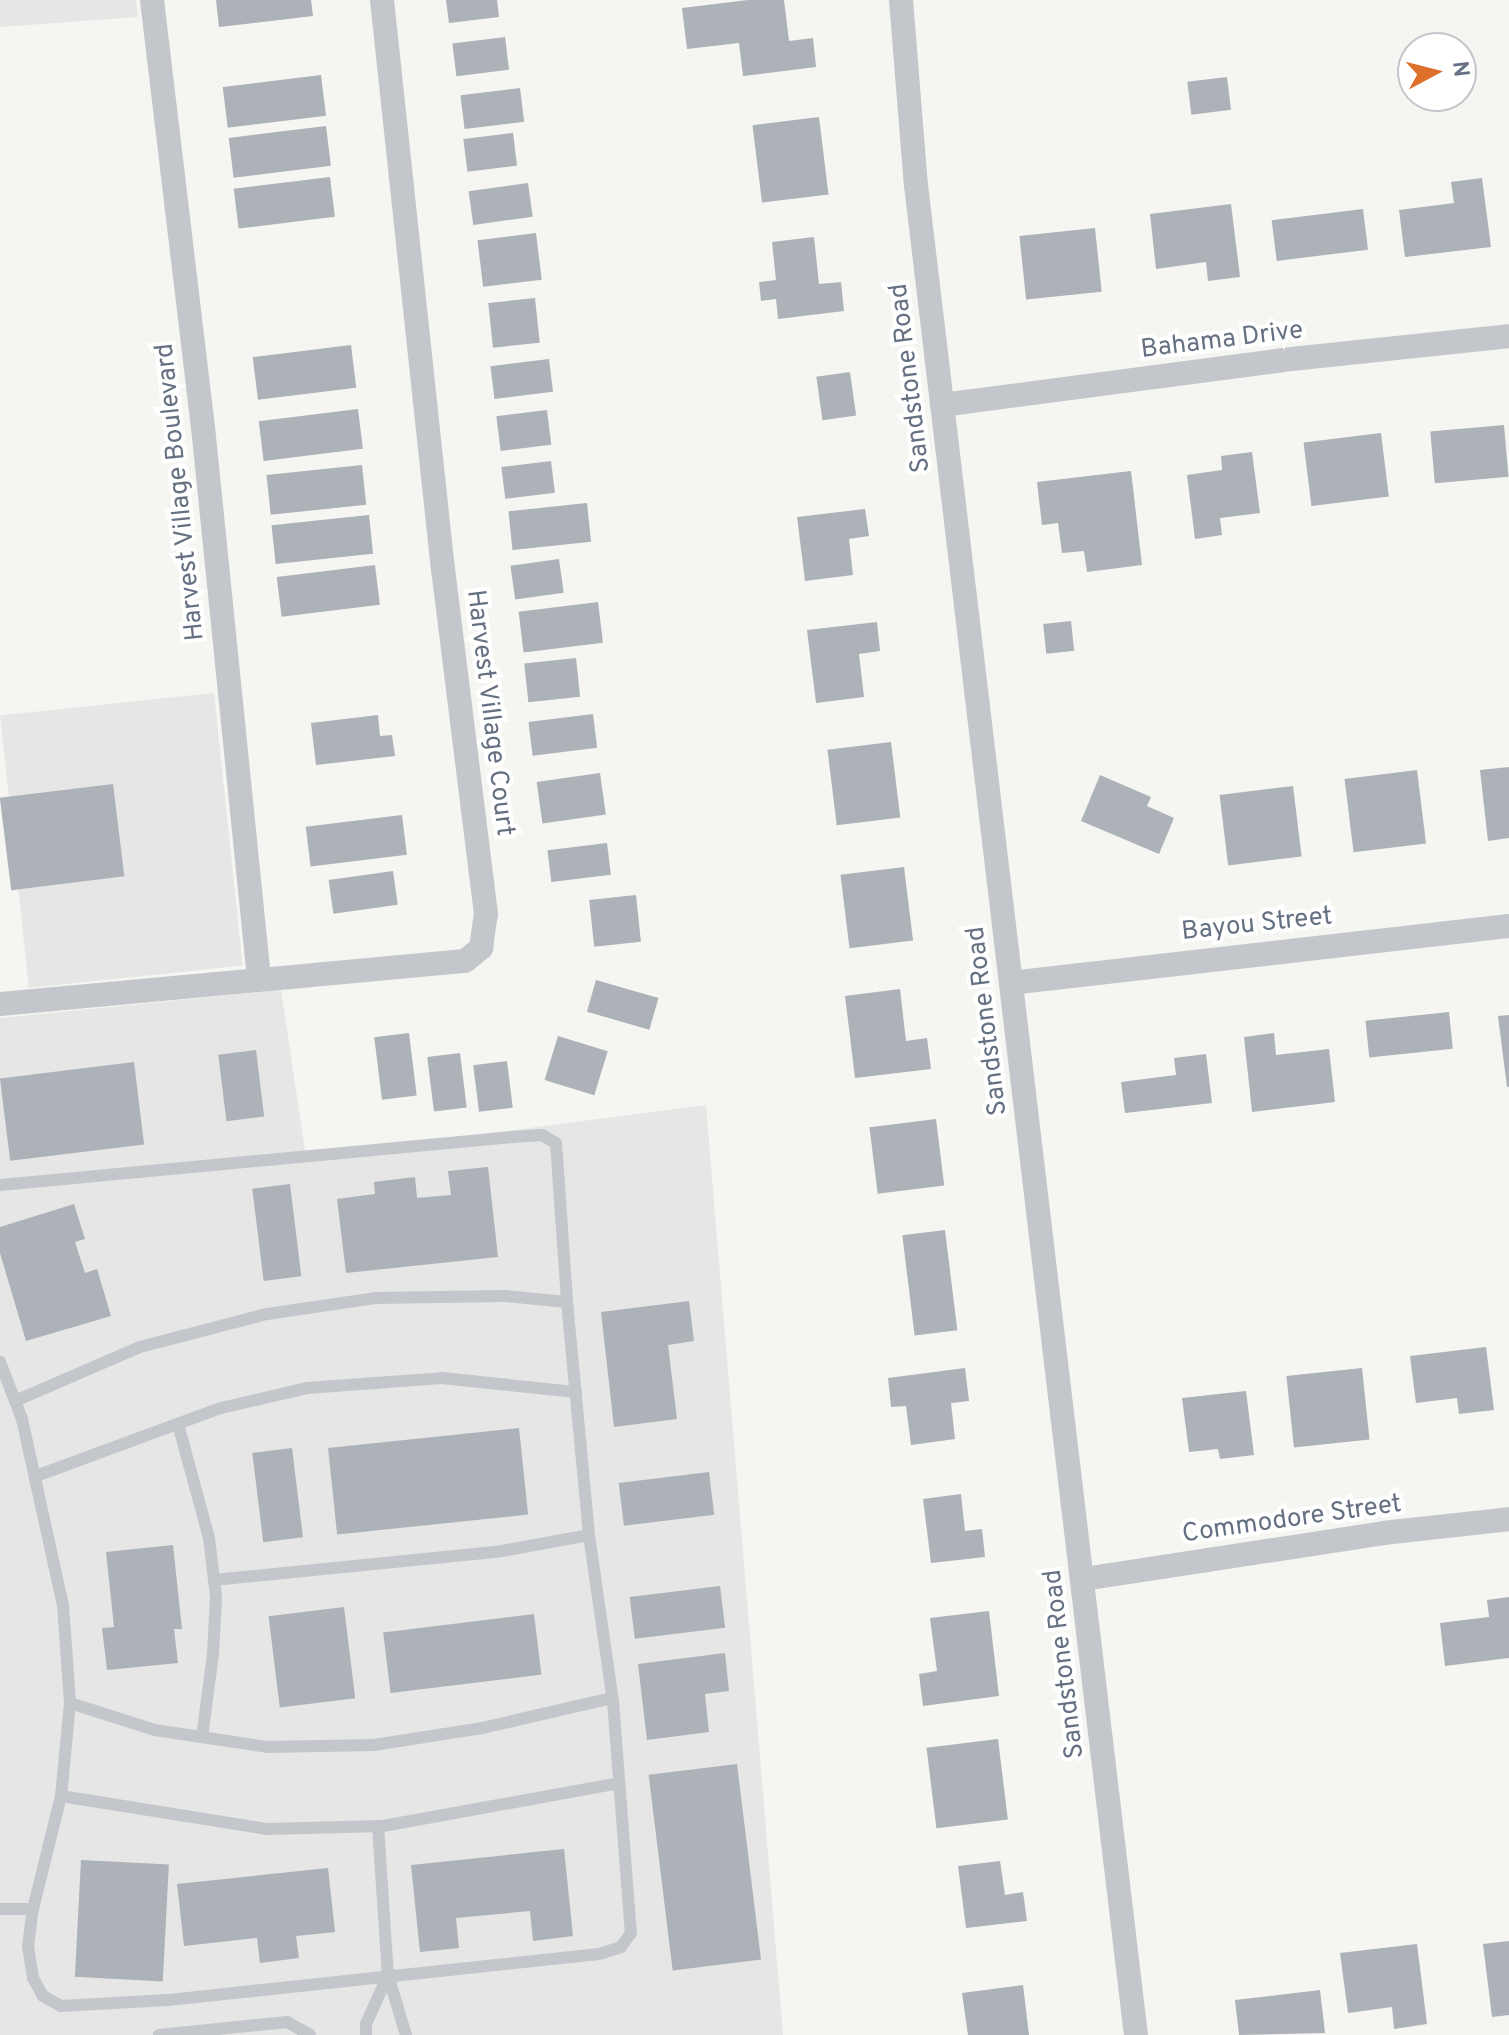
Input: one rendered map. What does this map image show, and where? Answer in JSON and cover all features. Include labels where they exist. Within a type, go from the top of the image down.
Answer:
[{"type":"street","name":"Harvest Village Boulevard","points":[[152,0],[203,427],[259,978]]},
{"type":"street","name":"Harvest Village Court","points":[[0,1004],[465,961],[476,955],[486,930],[382,0]]},
{"type":"street","name":"Sandstone Road","points":[[901,0],[916,185],[1136,2035]]},
{"type":"street","name":"Bahama Drive","points":[[942,405],[1282,360],[1509,336]]},
{"type":"street","name":"Bayou Street","points":[[1011,983],[1509,926]]},
{"type":"street","name":"Commodore Street","points":[[1084,1579],[1383,1533],[1509,1519]]},
{"type":"lane","points":[[0,1185],[542,1135],[556,1143],[589,1535],[612,1698],[619,1783],[631,1933],[621,1947],[599,1954],[167,2000],[61,2006],[43,1996],[33,1978],[28,1947],[33,1909],[61,1796],[70,1703],[63,1605],[36,1476],[15,1401],[0,1362]]},
{"type":"lane","points":[[15,1401],[140,1347],[267,1314],[375,1298],[505,1296],[567,1302]]},
{"type":"lane","points":[[36,1476],[221,1408],[322,1387],[442,1378],[576,1392]]},
{"type":"lane","points":[[178,1424],[209,1538],[214,1580],[213,1654],[202,1737]]},
{"type":"lane","points":[[214,1580],[502,1551],[589,1535]]},
{"type":"lane","points":[[70,1703],[155,1730],[267,1747],[374,1745],[482,1728],[612,1698]]},
{"type":"lane","points":[[61,1796],[267,1829],[378,1826],[619,1783]]},
{"type":"lane","points":[[378,1826],[388,1975],[406,2035]]},
{"type":"lane","points":[[0,1909],[33,1909]]},
{"type":"lane","points":[[366,2035],[366,2024],[388,1975]]},
{"type":"lane","points":[[159,2035],[287,2022],[310,2035]]},
{"type":"shaded area","points":[[0,0],[136,0],[138,17],[0,27]]},
{"type":"shaded area","points":[[214,693],[243,965],[29,988],[0,715]]},
{"type":"shaded area","points":[[281,990],[306,1157],[706,1105],[783,2035],[0,2035],[0,1018]]},
{"type":"building","points":[[216,0],[311,0],[313,16],[219,27]]},
{"type":"building","points":[[446,0],[497,0],[499,17],[449,23]]},
{"type":"building","points":[[748,0],[784,0],[789,41],[813,38],[816,67],[743,76],[739,43],[687,49],[682,8]]},
{"type":"building","points":[[505,37],[509,70],[456,76],[452,43]]},
{"type":"building","points":[[321,75],[326,116],[228,128],[223,87]]},
{"type":"building","points":[[1227,77],[1231,110],[1191,115],[1187,82]]},
{"type":"building","points":[[520,88],[524,122],[465,129],[460,95]]},
{"type":"building","points":[[819,117],[829,194],[762,203],[752,125]]},
{"type":"building","points":[[326,126],[331,166],[234,178],[229,138]]},
{"type":"building","points":[[513,133],[517,166],[467,172],[463,139]]},
{"type":"building","points":[[330,177],[335,217],[239,229],[234,189]]},
{"type":"building","points":[[1482,178],[1491,247],[1405,257],[1399,210],[1454,203],[1451,182]]},
{"type":"building","points":[[528,183],[533,217],[473,225],[469,191]]},
{"type":"building","points":[[1231,204],[1240,277],[1208,281],[1206,262],[1156,269],[1150,214]]},
{"type":"building","points":[[1363,209],[1368,250],[1277,261],[1272,220]]},
{"type":"building","points":[[1095,228],[1102,292],[1026,300],[1019,236]]},
{"type":"building","points":[[536,233],[542,280],[483,287],[477,240]]},
{"type":"building","points":[[814,237],[819,284],[841,282],[844,311],[778,319],[776,299],[761,301],[759,282],[776,280],[772,242]]},
{"type":"building","points":[[535,298],[540,343],[493,348],[488,303]]},
{"type":"building","points":[[351,345],[356,388],[258,400],[253,357]]},
{"type":"building","points":[[549,359],[553,392],[494,399],[490,366]]},
{"type":"building","points":[[850,372],[856,416],[822,420],[816,377]]},
{"type":"building","points":[[358,409],[363,449],[264,461],[259,421]]},
{"type":"building","points":[[547,410],[551,445],[501,451],[496,416]]},
{"type":"building","points":[[1504,425],[1509,477],[1435,483],[1430,431]]},
{"type":"building","points":[[1381,433],[1389,497],[1311,506],[1304,443]]},
{"type":"building","points":[[1252,452],[1260,513],[1220,518],[1222,535],[1195,539],[1187,475],[1222,470],[1221,456]]},
{"type":"building","points":[[551,461],[555,493],[505,499],[501,467]]},
{"type":"building","points":[[362,465],[366,505],[271,515],[267,475]]},
{"type":"building","points":[[1131,471],[1142,565],[1087,572],[1084,551],[1062,553],[1058,523],[1042,525],[1037,482]]},
{"type":"building","points":[[587,503],[591,542],[513,550],[508,511]]},
{"type":"building","points":[[865,509],[869,536],[849,539],[853,575],[805,581],[797,517]]},
{"type":"building","points":[[369,515],[373,554],[276,564],[272,525]]},
{"type":"building","points":[[559,559],[564,593],[515,599],[510,566]]},
{"type":"building","points":[[375,565],[380,605],[282,617],[277,577]]},
{"type":"building","points":[[598,602],[603,643],[524,652],[519,612]]},
{"type":"building","points":[[1071,621],[1074,651],[1046,654],[1043,624]]},
{"type":"building","points":[[877,622],[880,651],[859,654],[864,697],[816,703],[807,630]]},
{"type":"building","points":[[576,658],[580,697],[528,702],[524,663]]},
{"type":"building","points":[[593,714],[597,748],[533,756],[528,722]]},
{"type":"building","points":[[378,715],[380,736],[392,735],[395,756],[316,765],[311,723]]},
{"type":"building","points":[[891,742],[900,817],[837,825],[827,750]]},
{"type":"building","points":[[1509,767],[1509,838],[1488,841],[1480,770]]},
{"type":"building","points":[[1417,770],[1426,843],[1354,852],[1345,779]]},
{"type":"building","points":[[600,773],[606,815],[542,823],[537,782]]},
{"type":"building","points":[[1100,775],[1151,797],[1147,806],[1174,818],[1159,854],[1081,821]]},
{"type":"building","points":[[113,784],[124,876],[11,890],[0,798]]},
{"type":"building","points":[[1293,786],[1302,856],[1228,865],[1220,795]]},
{"type":"building","points":[[402,815],[407,855],[311,867],[306,827]]},
{"type":"building","points":[[607,843],[611,875],[551,882],[547,850]]},
{"type":"building","points":[[904,867],[913,940],[849,948],[840,875]]},
{"type":"building","points":[[393,871],[398,905],[333,914],[329,880]]},
{"type":"building","points":[[636,895],[641,942],[594,947],[589,900]]},
{"type":"building","points":[[596,980],[658,998],[649,1030],[587,1012]]},
{"type":"building","points":[[900,989],[906,1041],[927,1038],[931,1069],[855,1078],[845,996]]},
{"type":"building","points":[[1449,1012],[1453,1049],[1369,1058],[1365,1021]]},
{"type":"building","points":[[1509,1015],[1509,1087],[1507,1087],[1498,1016]]},
{"type":"building","points":[[409,1033],[417,1096],[382,1100],[374,1037]]},
{"type":"building","points":[[1274,1033],[1276,1055],[1329,1049],[1335,1102],[1252,1112],[1244,1037]]},
{"type":"building","points":[[558,1036],[608,1051],[594,1095],[545,1080]]},
{"type":"building","points":[[256,1050],[264,1117],[226,1121],[218,1055]]},
{"type":"building","points":[[460,1053],[467,1108],[434,1112],[427,1057]]},
{"type":"building","points":[[1206,1054],[1212,1103],[1125,1113],[1121,1082],[1176,1075],[1174,1058]]},
{"type":"building","points":[[507,1061],[513,1108],[479,1112],[473,1065]]},
{"type":"building","points":[[134,1062],[144,1144],[10,1161],[0,1078]]},
{"type":"building","points":[[936,1119],[944,1186],[878,1194],[869,1127]]},
{"type":"building","points":[[488,1167],[498,1257],[346,1273],[337,1199],[375,1194],[374,1182],[415,1177],[417,1198],[451,1195],[448,1171]]},
{"type":"building","points":[[290,1184],[301,1276],[264,1281],[252,1189]]},
{"type":"building","points":[[74,1204],[85,1239],[75,1242],[85,1273],[97,1269],[111,1316],[26,1341],[0,1253],[0,1227]]},
{"type":"building","points":[[945,1230],[957,1330],[915,1335],[902,1235]]},
{"type":"building","points":[[689,1301],[694,1341],[668,1345],[677,1419],[614,1427],[601,1312]]},
{"type":"building","points":[[1486,1347],[1494,1410],[1459,1414],[1457,1398],[1416,1403],[1410,1356]]},
{"type":"building","points":[[965,1368],[969,1401],[951,1403],[955,1439],[911,1445],[906,1406],[891,1407],[888,1378]]},
{"type":"building","points":[[1362,1368],[1370,1440],[1294,1448],[1286,1376]]},
{"type":"building","points":[[1246,1391],[1254,1455],[1220,1459],[1218,1449],[1189,1452],[1182,1398]]},
{"type":"building","points":[[519,1428],[528,1515],[337,1535],[328,1448]]},
{"type":"building","points":[[292,1448],[303,1537],[263,1542],[252,1453]]},
{"type":"building","points":[[709,1472],[714,1515],[624,1526],[619,1483]]},
{"type":"building","points":[[961,1494],[965,1531],[982,1529],[985,1557],[931,1563],[923,1499]]},
{"type":"building","points":[[173,1545],[182,1629],[174,1629],[178,1663],[107,1670],[102,1628],[114,1627],[106,1552]]},
{"type":"building","points":[[720,1586],[725,1628],[635,1639],[630,1597]]},
{"type":"building","points":[[1509,1597],[1509,1658],[1445,1666],[1440,1623],[1489,1617],[1487,1600]]},
{"type":"building","points":[[344,1607],[355,1698],[280,1708],[269,1616]]},
{"type":"building","points":[[989,1611],[999,1696],[923,1706],[919,1674],[937,1671],[930,1618]]},
{"type":"building","points":[[534,1614],[541,1675],[391,1693],[383,1633]]},
{"type":"building","points":[[725,1653],[729,1691],[705,1694],[709,1732],[647,1740],[638,1664]]},
{"type":"building","points":[[998,1739],[1008,1819],[936,1828],[927,1748]]},
{"type":"building","points":[[737,1764],[761,1960],[673,1970],[649,1775]]},
{"type":"building","points":[[564,1849],[573,1936],[533,1941],[530,1911],[456,1918],[459,1948],[420,1952],[411,1865]]},
{"type":"building","points":[[81,1860],[169,1865],[163,1981],[75,1977]]},
{"type":"building","points":[[1000,1861],[1005,1895],[1023,1892],[1027,1921],[966,1928],[958,1866]]},
{"type":"building","points":[[328,1868],[335,1932],[296,1936],[299,1958],[260,1963],[257,1938],[184,1946],[177,1884]]},
{"type":"building","points":[[1509,1941],[1509,2015],[1492,2017],[1483,1944]]},
{"type":"building","points":[[1417,1944],[1427,2024],[1394,2029],[1392,2007],[1348,2013],[1340,1953]]},
{"type":"building","points":[[1023,1985],[1029,2035],[968,2035],[962,1993]]},
{"type":"building","points":[[1320,1990],[1325,2033],[1239,2035],[1235,2000]]}]
